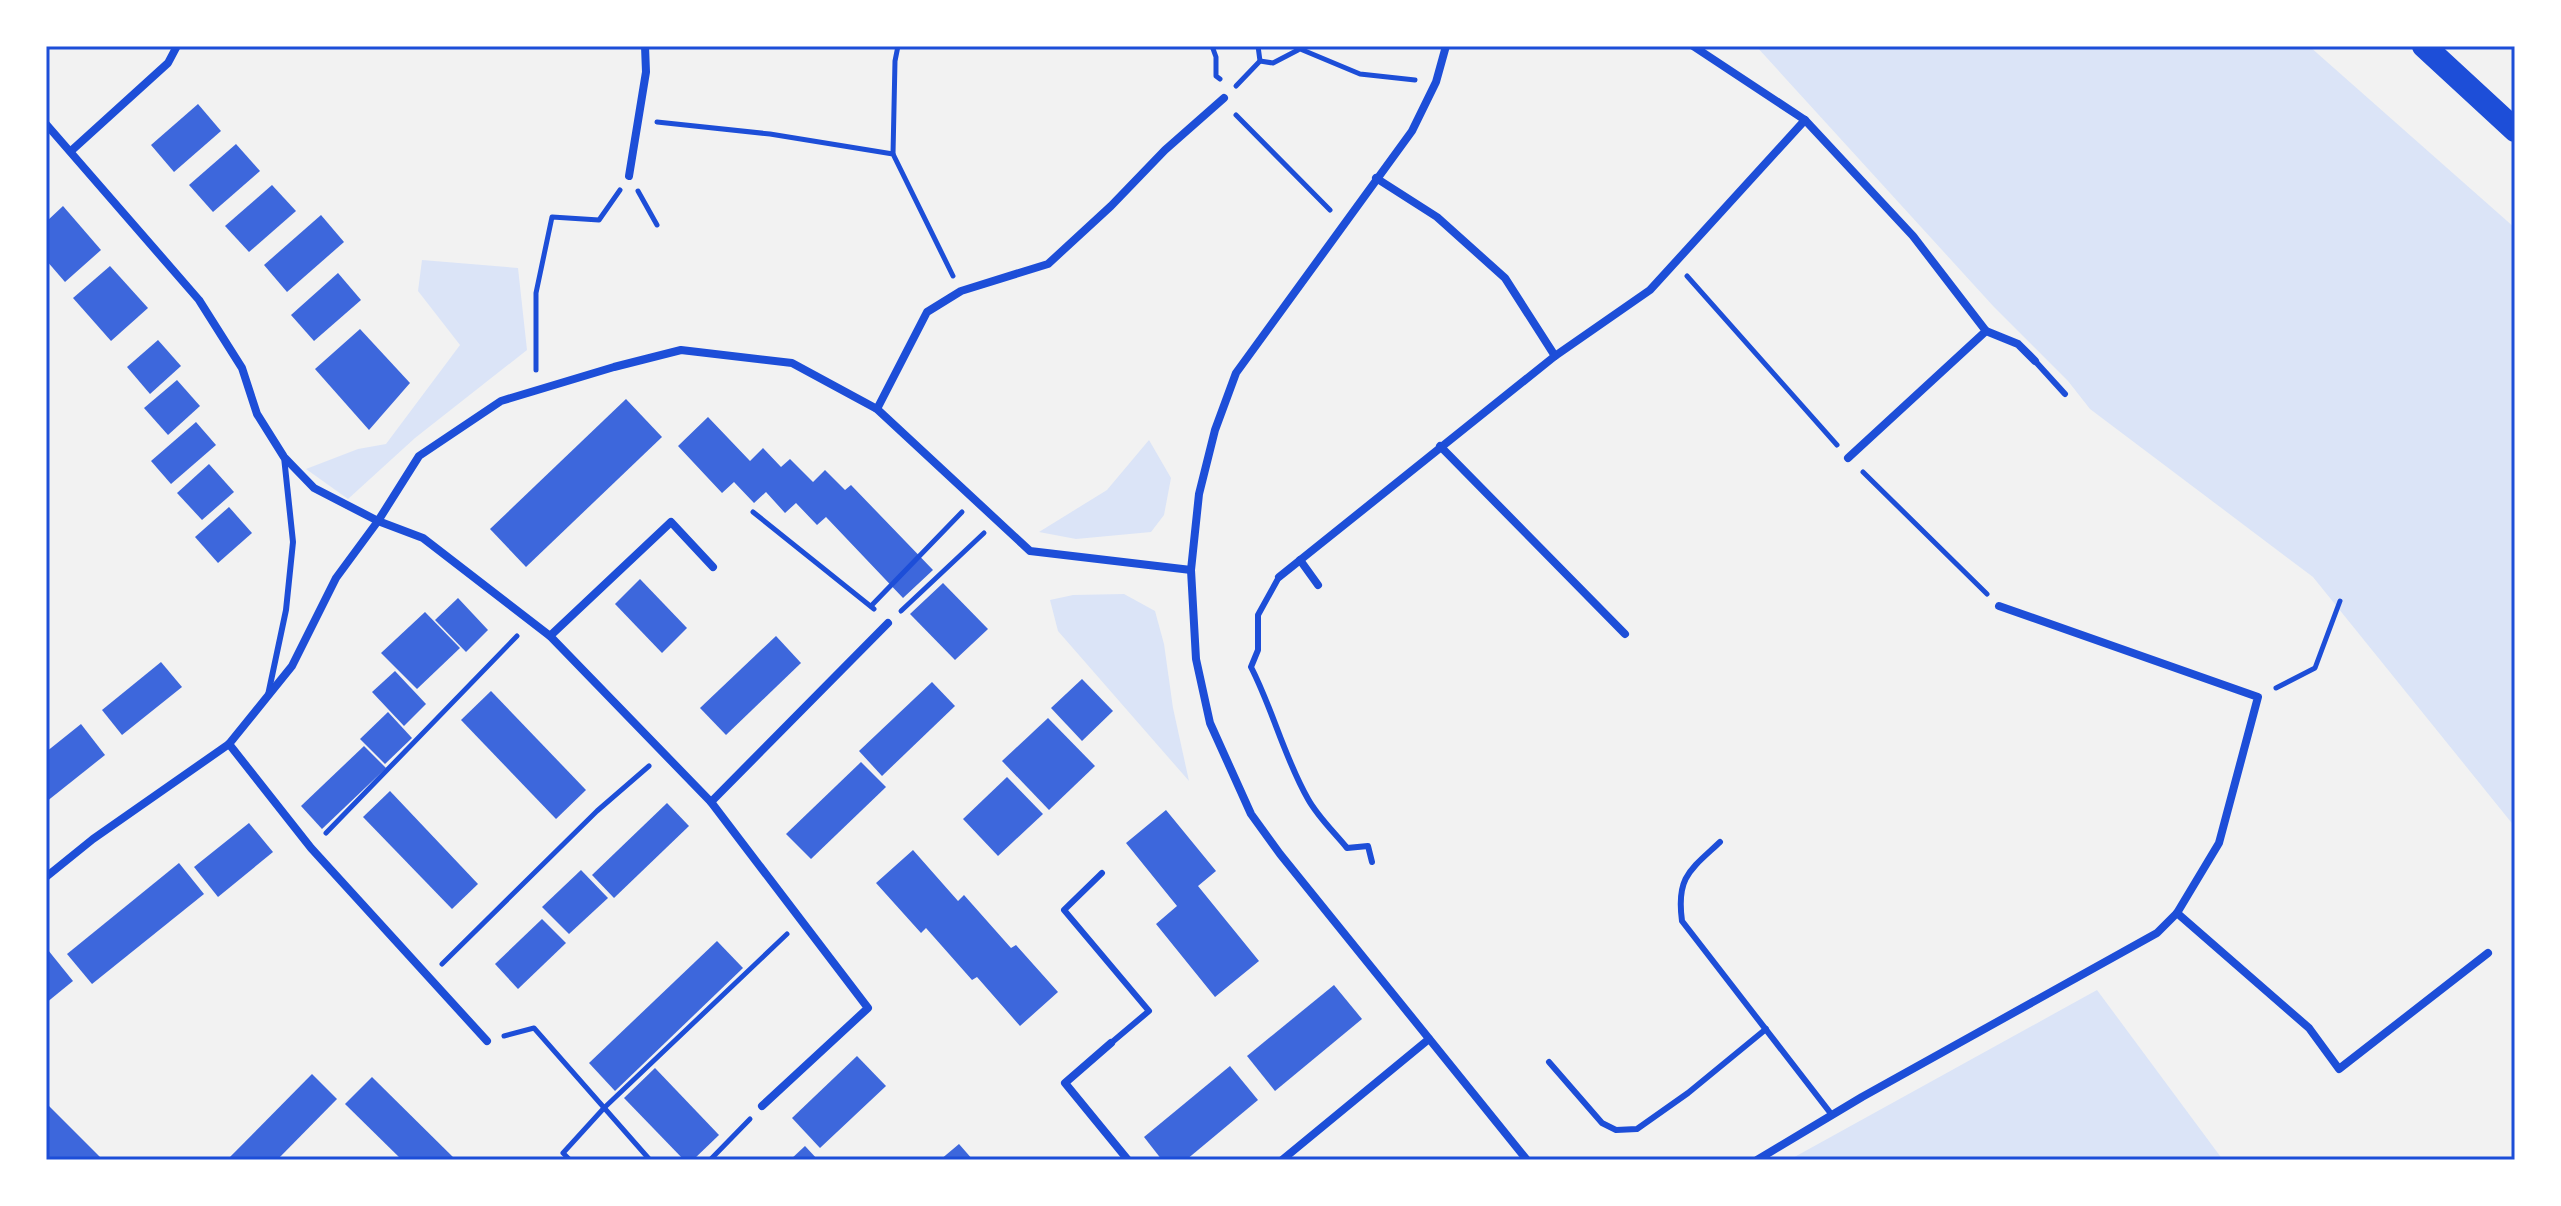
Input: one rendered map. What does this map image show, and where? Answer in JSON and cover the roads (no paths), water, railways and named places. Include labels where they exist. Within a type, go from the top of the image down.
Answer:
[{"type":"highway","points":[[2424,46],[2515,130]]},
{"type":"street","points":[[71,151],[168,63],[177,46]]},
{"type":"street","points":[[629,176],[646,72],[645,46]]},
{"type":"street","points":[[1446,46],[1436,82],[1412,131],[1236,373],[1215,430],[1199,494],[1191,570],[1196,659],[1210,723],[1251,814],[1527,1160]]},
{"type":"street","points":[[1693,46],[1805,120],[1913,236],[1986,331],[2018,344],[2035,361]]},
{"type":"street","points":[[877,409],[927,312],[961,291],[1048,264],[1111,206],[1165,150],[1224,98]]},
{"type":"street","points":[[1279,577],[1555,356],[1650,290],[1805,120]]},
{"type":"street","points":[[46,124],[199,300],[242,368],[257,414],[284,457],[314,488],[378,521],[423,538],[550,636],[711,802],[868,1008],[762,1106]]},
{"type":"street","points":[[1376,178],[1437,217],[1505,278],[1555,356]]},
{"type":"street","points":[[1848,458],[1986,331]]},
{"type":"street","points":[[46,877],[93,839],[229,744],[292,666],[336,578],[378,521],[419,456],[501,401],[681,350],[792,363],[877,409],[1030,551],[1191,570]]},
{"type":"street","points":[[1440,446],[1625,634]]},
{"type":"street","points":[[550,636],[671,522],[713,567]]},
{"type":"street","points":[[1300,560],[1318,585]]},
{"type":"street","points":[[1757,1160],[2157,933],[2177,913],[2219,843],[2258,697],[1999,606]]},
{"type":"street","points":[[711,802],[888,623]]},
{"type":"street","points":[[229,744],[311,848],[487,1041]]},
{"type":"street","points":[[2177,913],[2309,1028],[2339,1069],[2488,953]]},
{"type":"street","points":[[1282,1160],[1429,1039]]},
{"type":"street","points":[[1111,1043],[1065,1083],[1128,1160]]},
{"type":"lane","points":[[2035,361],[2065,394]]},
{"type":"lane","points":[[268,697],[286,610],[293,542],[284,457]]},
{"type":"lane","points":[[1279,577],[1258,615],[1258,650],[1251,667],[1309,801],[1347,848],[1368,846],[1372,862]]},
{"type":"lane","points":[[1720,842],[1688,872],[1679,896],[1682,921],[1832,1115]]},
{"type":"lane","points":[[1102,873],[1064,910],[1149,1011],[1111,1043]]},
{"type":"lane","points":[[1549,1062],[1602,1123],[1616,1130],[1637,1129],[1688,1093],[1766,1029]]}]
